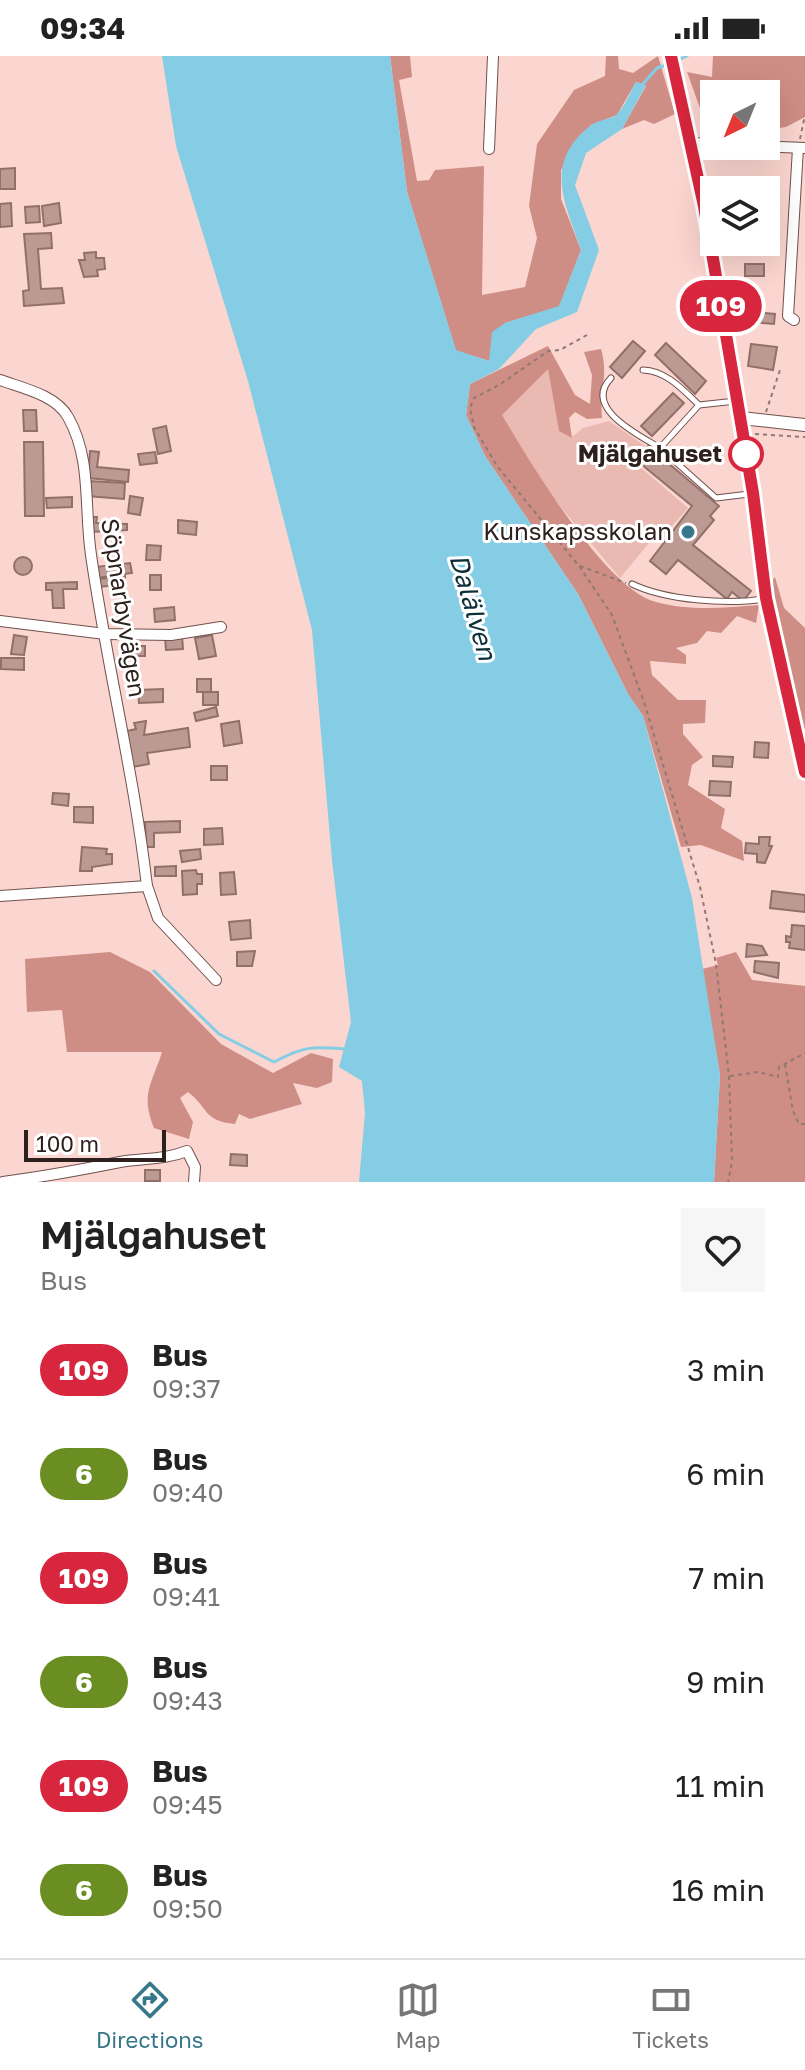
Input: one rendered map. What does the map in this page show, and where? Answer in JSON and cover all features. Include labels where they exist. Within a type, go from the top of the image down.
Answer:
[{"type":"street","points":[[489,149],[493,56]]},
{"type":"street","points":[[671,56],[691,143],[741,418],[766,598],[805,772]]},
{"type":"street","points":[[691,143],[700,143]]},
{"type":"street","points":[[780,147],[801,148],[788,316],[794,320]]},
{"type":"street","points":[[792,246],[805,246]]},
{"type":"street","name":"Söpnarbyvägen","points":[[0,380],[45,397],[67,413],[82,447],[90,553],[139,814],[147,886],[158,918],[216,980]]},
{"type":"street","points":[[741,418],[805,425]]},
{"type":"street","points":[[0,621],[105,634],[171,635],[221,627]]},
{"type":"street","points":[[0,896],[147,886]]},
{"type":"street","points":[[3,1182],[63,1178],[123,1162],[169,1158],[187,1151],[195,1167],[194,1182]]},
{"type":"lane","points":[[643,370],[655,370],[699,405]]},
{"type":"lane","points":[[611,378],[605,385],[602,397],[613,417],[660,448],[716,498],[753,493]]},
{"type":"lane","points":[[660,448],[699,405],[737,401]]},
{"type":"lane","points":[[632,584],[655,595],[672,598],[737,603],[766,598]]},
{"type":"path","points":[[801,148],[805,115]]},
{"type":"path","points":[[587,335],[560,350],[548,351],[514,372],[499,385],[474,398],[470,408],[474,427],[497,466],[579,566],[612,615],[644,702],[685,836],[716,964],[729,1076],[732,1162],[728,1182]]},
{"type":"path","points":[[763,419],[781,367]]},
{"type":"path","points":[[744,436],[760,433],[805,437]]},
{"type":"path","points":[[579,566],[632,584]]},
{"type":"path","points":[[729,1076],[758,1072],[778,1077],[779,1067],[805,1053]]},
{"type":"path","points":[[785,1063],[793,1111],[799,1124],[805,1124]]},
{"type":"shaded area","points":[[390,56],[410,56],[412,77],[399,80],[417,181],[429,180],[435,170],[484,166],[482,295],[525,287],[537,238],[529,206],[537,144],[574,90],[605,76],[606,56],[618,56],[619,69],[633,73],[658,56],[675,114],[654,124],[644,120],[622,129],[646,86],[636,82],[617,115],[591,125],[561,170],[561,199],[581,250],[559,307],[505,323],[490,361],[456,351],[407,192]]},
{"type":"shaded area","points":[[713,56],[805,56],[805,117],[780,128],[780,80],[700,80],[700,108],[687,72],[712,77]]},
{"type":"shaded area","points":[[548,346],[575,395],[590,404],[592,375],[584,352],[601,349],[604,367],[602,418],[587,419],[575,412],[569,418],[572,438],[559,431],[548,369],[502,415],[549,491],[592,549],[614,574],[636,592],[656,602],[694,608],[759,605],[756,623],[737,616],[721,633],[707,631],[697,643],[676,648],[686,655],[686,664],[650,661],[652,675],[678,700],[706,700],[705,723],[683,724],[683,734],[703,757],[692,765],[688,785],[725,809],[721,828],[742,841],[744,861],[701,845],[681,847],[643,716],[628,694],[578,594],[485,456],[466,415],[470,384]]},
{"type":"shaded area","points":[[548,368],[559,431],[572,437],[583,428],[609,421],[645,446],[633,461],[688,508],[664,535],[658,532],[620,578],[550,494],[501,414]]},
{"type":"shaded area","points":[[775,577],[784,608],[805,628],[805,731],[770,583]]},
{"type":"shaded area","points":[[110,952],[150,972],[221,1044],[273,1073],[311,1053],[333,1059],[332,1082],[317,1088],[293,1083],[302,1104],[250,1119],[239,1114],[235,1124],[212,1117],[188,1092],[180,1098],[193,1122],[189,1139],[154,1128],[148,1097],[162,1052],[67,1052],[62,1010],[27,1012],[25,959]]},
{"type":"shaded area","points":[[736,952],[752,980],[805,986],[805,1182],[714,1182],[720,1075],[702,969],[718,965],[716,958]]},
{"type":"water","name":"Dalälven","points":[[162,56],[390,56],[407,192],[456,350],[489,361],[492,332],[505,323],[559,306],[581,250],[562,185],[566,155],[575,140],[590,126],[617,114],[636,82],[646,85],[622,129],[586,153],[575,185],[599,250],[577,312],[536,329],[499,369],[470,384],[466,415],[485,456],[578,594],[628,694],[643,716],[692,898],[720,1075],[714,1182],[359,1182],[365,1113],[362,1081],[339,1067],[351,1022],[332,860],[312,630],[248,381],[176,146]]},
{"type":"building","points":[[15,168],[15,189],[0,189],[0,169]]},
{"type":"building","points":[[11,203],[12,226],[0,227],[0,204]]},
{"type":"building","points":[[59,203],[61,223],[44,226],[42,206]]},
{"type":"building","points":[[39,206],[40,222],[26,223],[25,207]]},
{"type":"building","points":[[51,233],[52,248],[38,249],[41,289],[62,288],[64,303],[24,306],[23,291],[29,290],[24,234]]},
{"type":"building","points":[[96,252],[96,258],[104,258],[105,269],[97,270],[98,276],[84,277],[79,260],[85,260],[84,253]]},
{"type":"building","points":[[745,264],[764,264],[764,276],[745,276]]},
{"type":"building","points":[[753,312],[775,314],[774,324],[752,322]]},
{"type":"building","points":[[633,341],[645,351],[622,378],[610,367]]},
{"type":"building","points":[[666,343],[706,381],[695,394],[655,355]]},
{"type":"building","points":[[751,344],[777,347],[773,370],[748,366]]},
{"type":"building","points":[[673,393],[684,403],[652,436],[641,426]]},
{"type":"building","points":[[23,410],[36,410],[37,431],[24,431]]},
{"type":"building","points":[[166,426],[171,451],[158,454],[153,429]]},
{"type":"building","points":[[24,442],[43,442],[44,516],[25,516]]},
{"type":"building","name":"Kunskapsskolan","points":[[648,446],[719,506],[710,516],[714,520],[693,545],[751,591],[743,601],[732,592],[727,599],[678,560],[666,574],[650,561],[692,506],[636,460]]},
{"type":"building","points":[[90,451],[99,452],[97,467],[129,470],[128,482],[88,478]]},
{"type":"building","points":[[155,452],[157,463],[140,465],[138,454]]},
{"type":"building","points":[[88,481],[125,483],[124,499],[87,496]]},
{"type":"building","points":[[130,496],[143,498],[140,515],[128,513]]},
{"type":"building","points":[[72,497],[72,507],[47,508],[46,498]]},
{"type":"building","points":[[90,517],[97,517],[96,523],[127,524],[127,530],[90,532]]},
{"type":"building","points":[[178,520],[197,522],[196,535],[178,533]]},
{"type":"building","points":[[147,545],[161,546],[160,560],[146,560]]},
{"type":"building","points":[[19,557],[27,557],[32,566],[30,573],[19,575],[14,570],[14,562]]},
{"type":"building","points":[[130,563],[132,573],[97,578],[95,567]]},
{"type":"building","points":[[150,575],[161,575],[161,590],[150,590]]},
{"type":"building","points":[[125,576],[125,584],[99,587],[98,579]]},
{"type":"building","points":[[77,582],[77,589],[63,589],[64,608],[53,608],[52,590],[46,590],[46,583]]},
{"type":"building","points":[[174,607],[175,620],[155,622],[154,609]]},
{"type":"building","points":[[14,635],[27,637],[24,655],[11,654]]},
{"type":"building","points":[[212,635],[216,656],[199,659],[195,638]]},
{"type":"building","points":[[182,636],[183,649],[166,650],[165,638]]},
{"type":"building","points":[[121,646],[145,646],[145,656],[121,656]]},
{"type":"building","points":[[1,658],[24,658],[24,670],[1,669]]},
{"type":"building","points":[[197,679],[211,679],[211,692],[197,692]]},
{"type":"building","points":[[163,689],[163,702],[139,703],[138,690]]},
{"type":"building","points":[[203,692],[218,692],[218,705],[203,705]]},
{"type":"building","points":[[216,707],[218,716],[196,721],[194,713]]},
{"type":"building","points":[[146,721],[144,735],[188,728],[190,747],[147,753],[149,764],[132,767],[127,731],[136,729],[134,723]]},
{"type":"building","points":[[239,721],[242,743],[224,746],[221,724]]},
{"type":"building","points":[[755,742],[769,743],[768,758],[754,757]]},
{"type":"building","points":[[713,756],[733,757],[732,767],[713,766]]},
{"type":"building","points":[[211,766],[227,766],[227,780],[211,780]]},
{"type":"building","points":[[710,781],[731,782],[730,796],[709,795]]},
{"type":"building","points":[[53,793],[69,794],[68,806],[52,804]]},
{"type":"building","points":[[74,807],[93,807],[93,823],[74,822]]},
{"type":"building","points":[[180,821],[180,832],[154,833],[154,847],[146,847],[145,822]]},
{"type":"building","points":[[222,828],[223,844],[204,845],[204,829]]},
{"type":"building","points":[[759,837],[770,837],[769,846],[772,846],[765,863],[757,862],[757,854],[745,853],[746,843],[759,844]]},
{"type":"building","points":[[82,847],[107,849],[106,854],[112,854],[112,864],[92,867],[92,871],[80,871]]},
{"type":"building","points":[[200,849],[201,859],[182,862],[180,851]]},
{"type":"building","points":[[176,866],[176,876],[155,876],[155,867]]},
{"type":"building","points":[[196,870],[197,874],[202,874],[202,884],[197,884],[197,894],[183,895],[182,871]]},
{"type":"building","points":[[234,872],[236,894],[221,895],[220,873]]},
{"type":"building","points":[[772,891],[805,895],[805,912],[770,908]]},
{"type":"building","points":[[250,920],[251,938],[231,940],[229,922]]},
{"type":"building","points":[[792,925],[805,926],[805,950],[789,948],[790,942],[786,942],[786,936],[791,937]]},
{"type":"building","points":[[747,944],[762,946],[767,955],[746,957]]},
{"type":"building","points":[[255,951],[252,966],[237,966],[237,952]]},
{"type":"building","points":[[755,961],[779,963],[778,978],[754,972]]},
{"type":"building","points":[[231,1154],[247,1155],[247,1166],[230,1165]]},
{"type":"building","points":[[145,1170],[160,1170],[160,1181],[145,1181]]},
{"type":"waterway","points":[[676,61],[687,56]]},
{"type":"waterway","points":[[641,86],[657,68],[669,64]]},
{"type":"waterway","points":[[154,971],[219,1034],[274,1062],[309,1048],[346,1049]]},
{"type":"bus line","name":"109","points":[[671,56],[704,206],[753,493],[766,598],[805,772]]},
{"type":"place","name":"Mjälgahuset","points":[[746,454]]},
{"type":"place","name":"Kunskapsskolan","points":[[688,532]]}]
